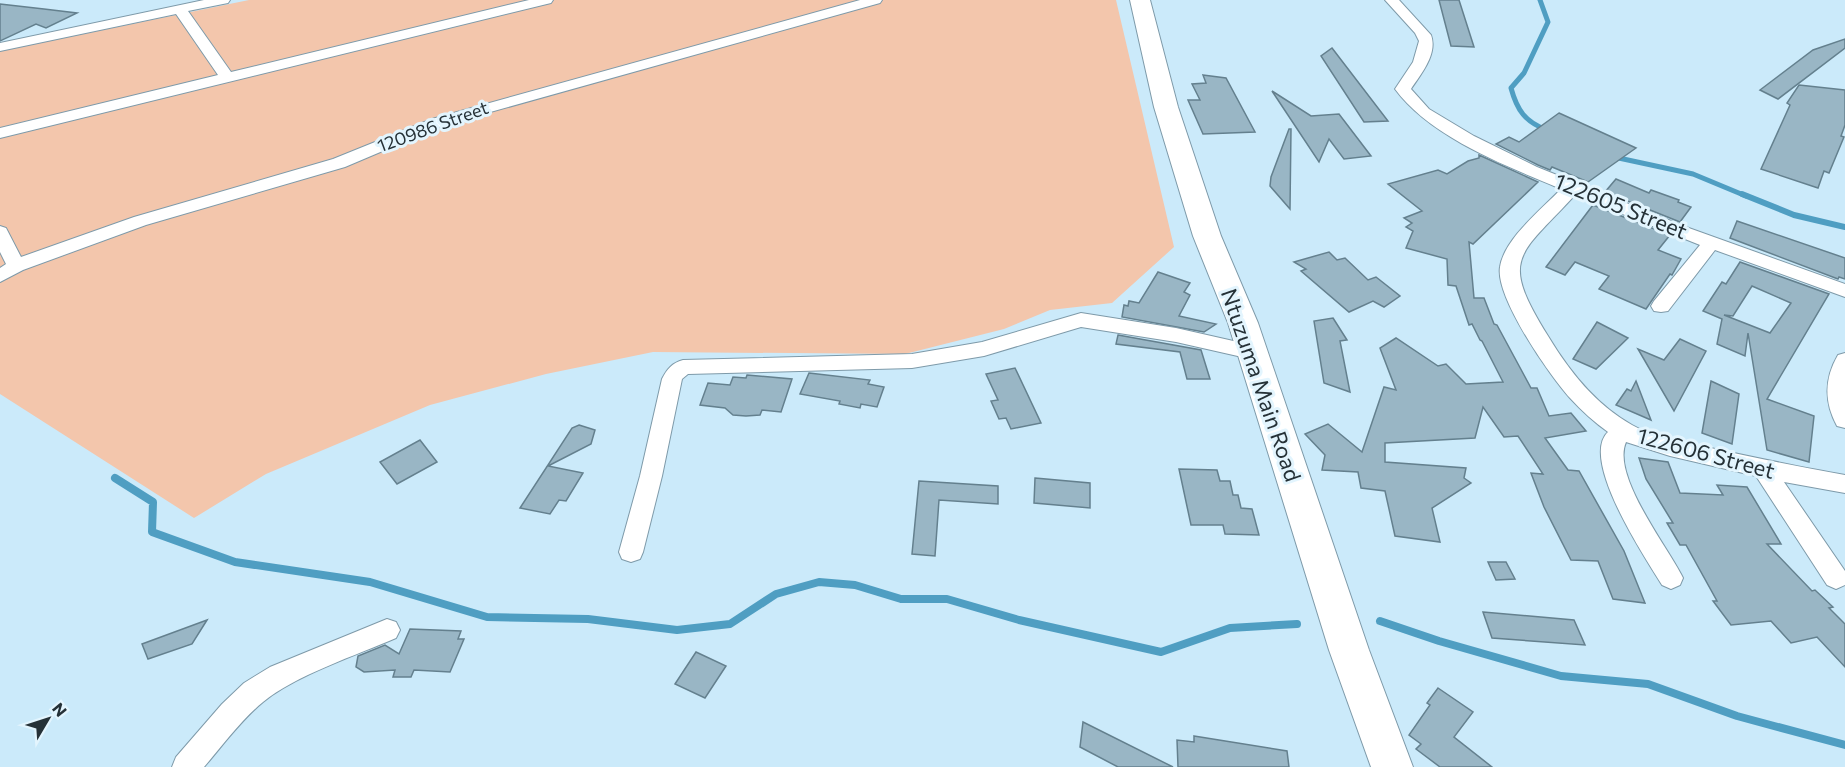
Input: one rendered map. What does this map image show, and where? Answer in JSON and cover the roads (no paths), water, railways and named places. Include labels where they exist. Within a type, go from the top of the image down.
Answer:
[{"type":"main road","name":"Ntuzuma Main Road","points":[[1140,0],[1166,107],[1207,236],[1243,323],[1392,767]]},
{"type":"street","points":[[0,47],[223,0]]},
{"type":"street","points":[[0,133],[227,77],[349,50],[546,0]]},
{"type":"street","name":"120986 Street","points":[[8,271],[140,221],[339,162],[438,122],[874,0]]},
{"type":"street","name":"122605 Street","points":[[1392,0],[1425,36],[1426,45],[1419,65],[1403,89],[1407,99],[1471,143],[1572,188],[1711,243],[1845,291]]},
{"type":"street","points":[[179,8],[227,77]]},
{"type":"street","name":"122606 Street","points":[[1572,188],[1515,251],[1508,269],[1509,278],[1520,305],[1548,356],[1574,390],[1604,417],[1624,431],[1670,448],[1764,470],[1845,484]]},
{"type":"street","points":[[0,232],[8,271]]},
{"type":"street","points":[[1661,306],[1711,243]]},
{"type":"street","points":[[631,552],[651,476],[672,380],[683,367],[912,361],[984,349],[1081,320],[1176,335],[1251,352]]},
{"type":"street","points":[[1845,360],[1837,378],[1835,392],[1845,420]]},
{"type":"street","points":[[1624,431],[1613,440],[1615,472],[1628,504],[1671,578]]},
{"type":"street","points":[[1764,470],[1836,578]]},
{"type":"street","points":[[186,767],[232,713],[254,692],[279,676],[387,630]]},
{"type":"waterway","points":[[1540,0],[1548,22],[1524,73],[1511,88],[1523,114],[1533,123],[1547,130]]},
{"type":"waterway","points":[[1614,157],[1693,174],[1746,196]]},
{"type":"waterway","points":[[1742,194],[1794,215],[1845,227]]},
{"type":"waterway","points":[[115,478],[153,502],[152,532],[235,562],[370,582],[487,617],[588,619],[677,630],[730,624],[776,594],[819,582],[855,585],[901,599],[947,599],[1019,620],[1161,652],[1230,628],[1297,624]]},
{"type":"waterway","points":[[1380,621],[1439,641],[1561,676],[1648,684],[1737,716],[1845,745]]}]
